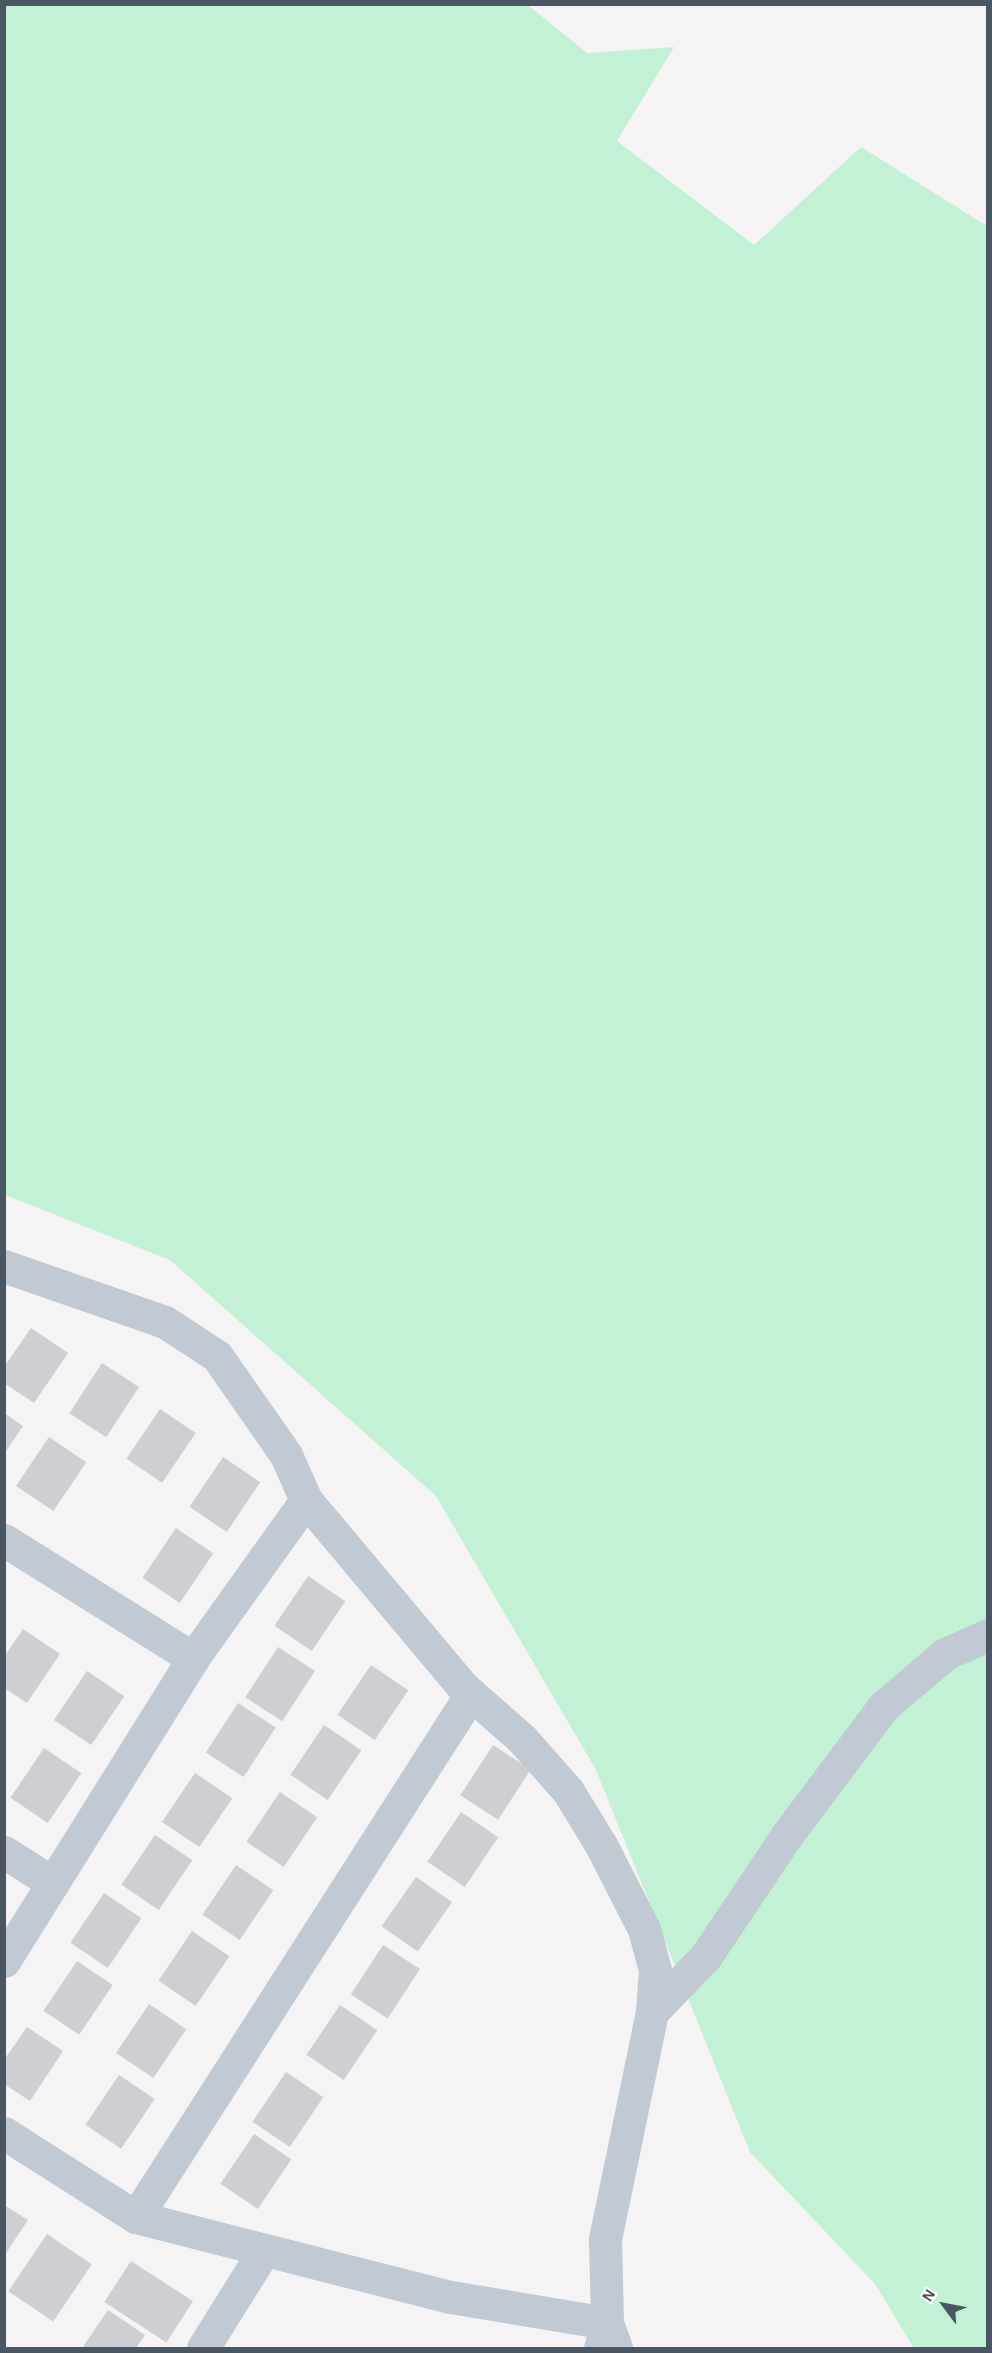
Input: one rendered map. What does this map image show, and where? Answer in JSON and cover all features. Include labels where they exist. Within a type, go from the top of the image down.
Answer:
[{"type":"street","points":[[4,1266],[165,1322],[217,1356],[286,1455],[306,1500],[471,1694],[522,1738],[568,1791],[601,1845],[644,1929],[655,1970],[652,2012],[605,2239],[608,2340],[451,2297],[263,2252],[136,2217],[4,2133]]},
{"type":"street","points":[[4,1961],[193,1658],[306,1500]]},
{"type":"street","points":[[4,1540],[193,1658]]},
{"type":"street","points":[[652,2012],[706,1956],[787,1835],[884,1706],[945,1654],[987,1635]]},
{"type":"street","points":[[136,2217],[471,1694]]},
{"type":"street","points":[[4,1852],[53,1883]]},
{"type":"street","points":[[203,2349],[263,2252]]},
{"type":"green space","points":[[4,5],[528,5],[587,53],[674,47],[617,141],[754,245],[861,147],[987,226],[987,2348],[914,2348],[875,2284],[750,2152],[596,1770],[436,1496],[170,1260],[5,1195]]},
{"type":"building","points":[[31,1328],[68,1353],[34,1403],[4,1383],[4,1367]]},
{"type":"building","points":[[102,1363],[139,1387],[106,1437],[69,1413]]},
{"type":"building","points":[[160,1409],[196,1433],[162,1483],[126,1459]]},
{"type":"building","points":[[4,1413],[23,1426],[4,1454]]},
{"type":"building","points":[[49,1437],[86,1462],[53,1511],[16,1486]]},
{"type":"building","points":[[223,1457],[260,1482],[227,1532],[189,1507]]},
{"type":"building","points":[[176,1528],[213,1553],[180,1603],[142,1578]]},
{"type":"building","points":[[308,1576],[345,1601],[312,1651],[274,1626]]},
{"type":"building","points":[[23,1629],[60,1654],[27,1703],[4,1688],[4,1657]]},
{"type":"building","points":[[278,1647],[315,1671],[282,1721],[245,1697]]},
{"type":"building","points":[[371,1665],[408,1690],[375,1740],[337,1715]]},
{"type":"building","points":[[87,1671],[124,1696],[91,1745],[54,1720]]},
{"type":"building","points":[[238,1703],[276,1728],[244,1777],[206,1752]]},
{"type":"building","points":[[324,1725],[361,1750],[328,1800],[290,1775]]},
{"type":"building","points":[[493,1745],[531,1770],[498,1820],[460,1795]]},
{"type":"building","points":[[44,1748],[81,1773],[48,1823],[10,1798]]},
{"type":"building","points":[[195,1773],[232,1798],[199,1847],[162,1822]]},
{"type":"building","points":[[280,1792],[317,1817],[284,1867],[246,1842]]},
{"type":"building","points":[[461,1812],[498,1837],[465,1887],[427,1862]]},
{"type":"building","points":[[155,1835],[192,1860],[159,1910],[121,1885]]},
{"type":"building","points":[[236,1865],[273,1890],[240,1940],[202,1915]]},
{"type":"building","points":[[416,1877],[452,1902],[418,1951],[382,1926]]},
{"type":"building","points":[[104,1893],[141,1918],[108,1968],[70,1943]]},
{"type":"building","points":[[192,1931],[229,1956],[196,2006],[158,1981]]},
{"type":"building","points":[[383,1945],[420,1969],[388,2018],[351,1994]]},
{"type":"building","points":[[77,1961],[113,1985],[79,2035],[43,2011]]},
{"type":"building","points":[[149,2004],[186,2029],[153,2078],[116,2053]]},
{"type":"building","points":[[340,2005],[377,2030],[344,2080],[306,2055]]},
{"type":"building","points":[[27,2027],[63,2051],[30,2101],[4,2084],[4,2060]]},
{"type":"building","points":[[286,2072],[323,2097],[290,2147],[252,2122]]},
{"type":"building","points":[[119,2075],[155,2099],[121,2149],[85,2125]]},
{"type":"building","points":[[254,2134],[291,2159],[258,2209],[220,2184]]},
{"type":"building","points":[[4,2205],[28,2220],[4,2256]]},
{"type":"building","points":[[47,2234],[92,2264],[53,2321],[8,2291]]},
{"type":"building","points":[[131,2261],[193,2301],[166,2342],[104,2302]]},
{"type":"building","points":[[108,2310],[145,2335],[136,2348],[82,2348]]}]
